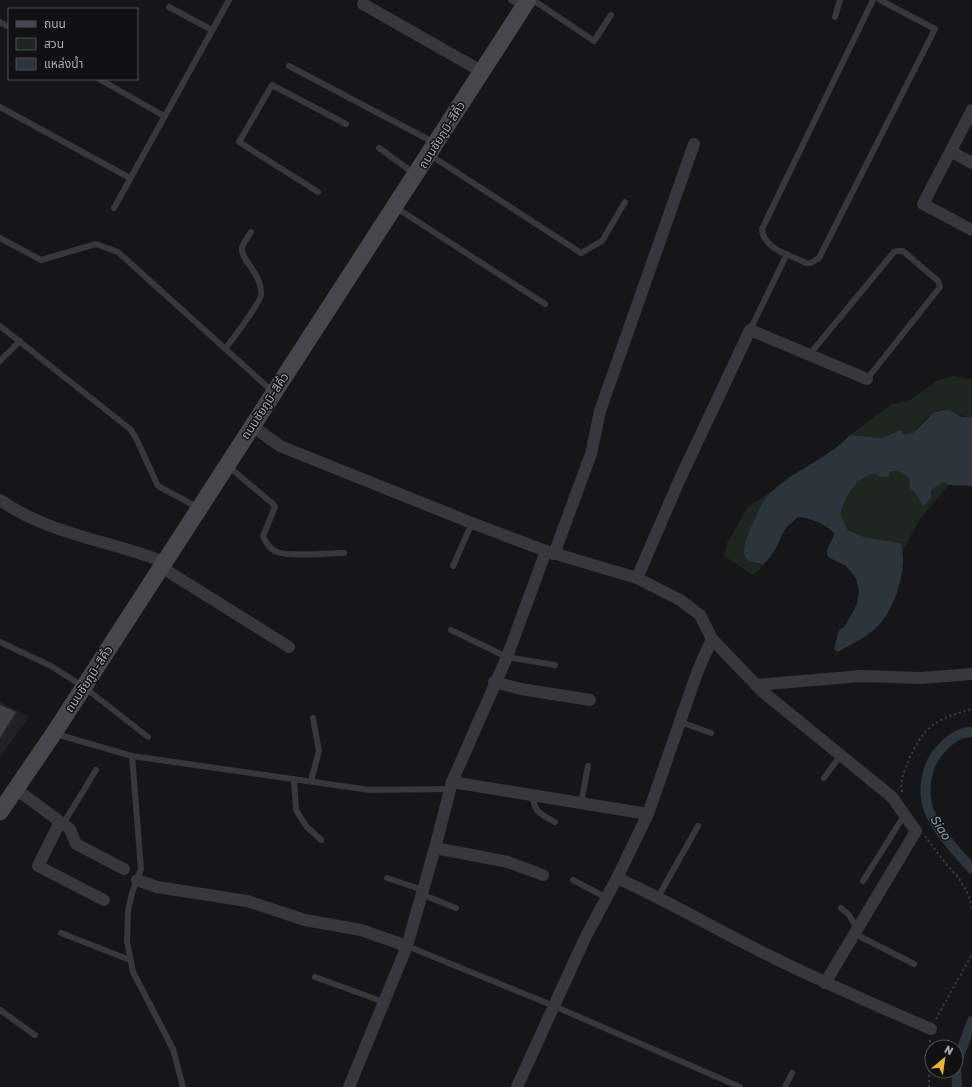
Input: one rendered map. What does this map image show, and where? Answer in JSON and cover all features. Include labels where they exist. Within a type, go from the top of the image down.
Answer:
[{"type":"main road","name":"ถนนชัยภูมิ-สีคิ้ว","points":[[0,812],[54,733],[273,392],[417,174],[482,72],[524,2]]},
{"type":"street","points":[[363,4],[482,72]]},
{"type":"street","points":[[972,110],[952,152],[923,204],[972,230]]},
{"type":"street","points":[[350,1087],[406,946],[435,848],[450,785],[494,682],[507,657],[591,454],[600,411],[694,144]]},
{"type":"street","points":[[952,152],[972,163]]},
{"type":"street","points":[[637,578],[679,481],[750,330],[867,379]]},
{"type":"street","points":[[252,426],[280,446],[472,523],[550,552],[637,578],[680,600],[700,615],[712,639],[756,685],[840,756],[892,797],[916,831],[857,932],[825,983]]},
{"type":"street","points":[[0,500],[13,509],[41,522],[139,552],[163,565],[289,648]]},
{"type":"street","points":[[517,1087],[585,938],[607,898],[648,814],[698,670],[712,639]]},
{"type":"street","points":[[756,685],[861,676],[921,678],[972,674]]},
{"type":"street","points":[[494,682],[521,689],[590,700]]},
{"type":"street","points":[[450,785],[532,795],[648,814]]},
{"type":"street","points":[[16,789],[70,829],[76,844],[124,869]]},
{"type":"street","points":[[62,823],[38,866],[104,900]]},
{"type":"street","points":[[435,848],[508,862],[543,875]]},
{"type":"street","points":[[617,878],[658,897],[758,950],[825,983],[931,1029]]},
{"type":"street","points":[[137,880],[157,886],[247,901],[305,920],[361,930],[406,946]]},
{"type":"lane","points":[[114,208],[229,0]]},
{"type":"lane","points":[[835,17],[840,0]]},
{"type":"lane","points":[[873,0],[762,228],[765,241],[771,246],[806,263],[811,263],[819,258],[935,29],[880,0]]},
{"type":"lane","points":[[524,2],[594,41],[611,15]]},
{"type":"lane","points":[[169,7],[212,30]]},
{"type":"lane","points":[[289,66],[433,149],[581,253],[602,241],[624,202]]},
{"type":"lane","points":[[101,80],[164,116]]},
{"type":"lane","points":[[318,192],[239,142],[272,85],[346,124]]},
{"type":"lane","points":[[0,107],[130,178]]},
{"type":"lane","points":[[379,148],[417,174]]},
{"type":"lane","points":[[395,208],[545,304]]},
{"type":"lane","points":[[226,349],[261,297],[261,286],[255,272],[242,255],[242,247],[251,232]]},
{"type":"lane","points":[[0,238],[41,260],[96,244],[118,252],[273,392]]},
{"type":"lane","points":[[809,355],[894,252],[897,250],[903,251],[938,281],[940,287],[867,379]]},
{"type":"lane","points":[[750,330],[787,254]]},
{"type":"lane","points":[[0,326],[130,429],[135,436],[158,486],[199,508]]},
{"type":"lane","points":[[0,361],[20,341]]},
{"type":"lane","points":[[226,465],[272,503],[274,507],[273,514],[263,536],[264,541],[275,552],[285,554],[344,553]]},
{"type":"lane","points":[[453,566],[472,523]]},
{"type":"lane","points":[[451,630],[507,657],[554,664]]},
{"type":"lane","points":[[0,642],[51,666],[84,687],[148,737]]},
{"type":"lane","points":[[311,781],[319,751],[312,718]]},
{"type":"lane","points":[[680,722],[711,733]]},
{"type":"lane","points":[[54,733],[132,756],[370,790],[450,785]]},
{"type":"lane","points":[[132,756],[141,869],[128,911],[127,941],[132,972],[173,1049],[183,1087]]},
{"type":"lane","points":[[824,778],[840,756]]},
{"type":"lane","points":[[581,803],[588,766]]},
{"type":"lane","points":[[62,823],[96,770]]},
{"type":"lane","points":[[294,778],[296,810],[306,826],[320,840]]},
{"type":"lane","points":[[532,795],[534,805],[538,812],[555,822]]},
{"type":"lane","points":[[863,881],[905,814]]},
{"type":"lane","points":[[658,897],[698,826]]},
{"type":"lane","points":[[387,878],[456,908]]},
{"type":"lane","points":[[573,880],[607,898]]},
{"type":"lane","points":[[841,908],[849,915],[857,932],[914,964]]},
{"type":"lane","points":[[61,932],[130,960]]},
{"type":"lane","points":[[406,946],[554,1006],[740,1087]]},
{"type":"lane","points":[[315,976],[384,1002]]},
{"type":"lane","points":[[0,1010],[35,1035]]},
{"type":"lane","points":[[786,1087],[792,1074]]},
{"type":"path","points":[[904,798],[900,784],[916,742],[928,728],[948,716],[972,709]]},
{"type":"path","points":[[924,834],[946,864],[958,877],[967,892],[972,908]]},
{"type":"path","points":[[929,1087],[928,1051],[931,1029],[972,954]]},
{"type":"shaded area","points":[[0,702],[29,717],[0,757]]},
{"type":"green space","points":[[953,376],[972,379],[972,417],[963,416],[949,409],[943,409],[938,410],[928,416],[913,433],[904,434],[900,430],[882,438],[850,435],[892,404],[910,400],[937,381]]},
{"type":"green space","points":[[890,471],[900,471],[910,479],[909,487],[916,494],[931,490],[944,482],[949,485],[920,519],[903,550],[900,543],[864,537],[848,530],[840,514],[852,488],[861,479],[875,473],[880,477],[888,477]]},
{"type":"green space","points":[[777,488],[763,502],[753,563],[764,564],[753,575],[724,556],[727,543],[748,507]]},
{"type":"water","points":[[949,409],[962,417],[972,417],[972,486],[949,485],[944,482],[931,490],[931,498],[923,506],[916,494],[909,487],[910,479],[900,471],[890,471],[889,477],[880,477],[875,473],[861,479],[852,488],[846,500],[840,514],[848,530],[864,537],[900,543],[903,552],[903,562],[899,587],[883,620],[869,634],[838,652],[834,649],[839,630],[845,626],[857,604],[859,591],[856,578],[846,566],[828,557],[827,550],[834,533],[818,522],[798,517],[785,529],[774,552],[764,564],[753,562],[745,557],[744,550],[745,542],[759,509],[763,502],[782,483],[829,453],[850,435],[882,438],[900,430],[904,434],[913,433],[934,412]]},
{"type":"building","points":[[0,705],[16,712],[0,738]]},
{"type":"waterway","name":"Siao","points":[[972,732],[963,733],[951,739],[944,745],[931,763],[926,780],[926,798],[931,815],[950,844],[972,869]]},
{"type":"waterway","name":"Siao","points":[[957,1087],[956,1064],[972,1021]]}]
